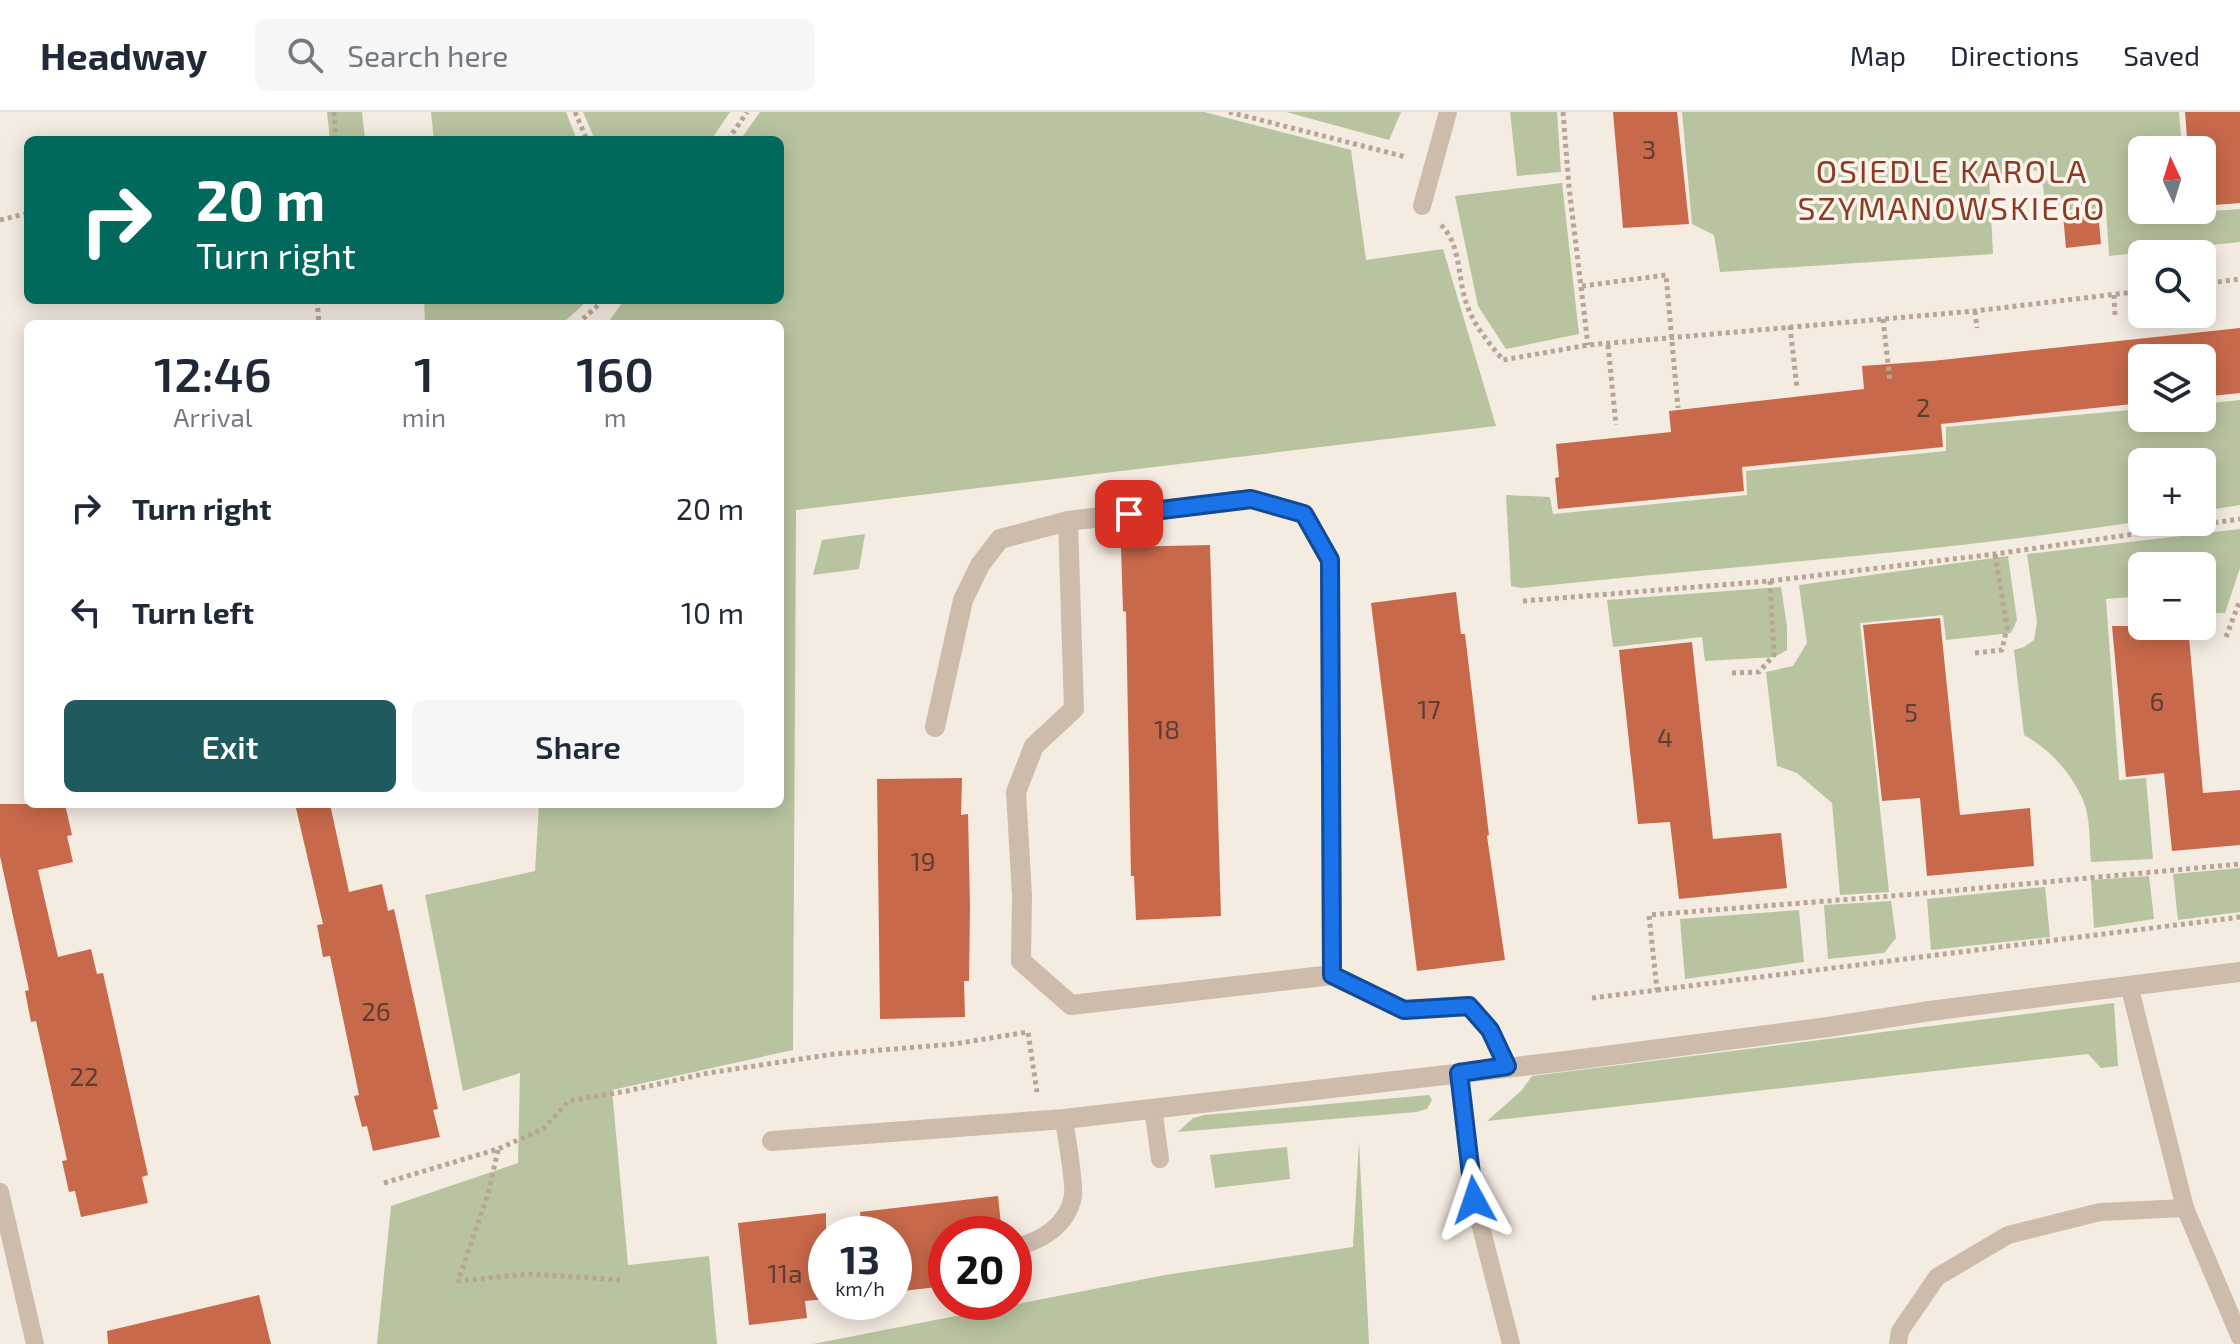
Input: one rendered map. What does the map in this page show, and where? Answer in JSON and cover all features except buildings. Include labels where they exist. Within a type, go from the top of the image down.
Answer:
[{"type":"street","points":[[935,727],[963,600],[980,565],[1000,539],[1068,521],[1251,499],[1304,514],[1330,560],[1332,975]]},
{"type":"street","points":[[1068,521],[1074,709],[1034,746],[1016,792],[1022,896],[1021,961],[1071,1005],[1332,975],[1404,1010],[1469,1006],[1490,1030],[1507,1066]]},
{"type":"street","points":[[772,1141],[1064,1119],[1828,1027],[2240,972]]},
{"type":"lane","points":[[1422,206],[1448,112]]},
{"type":"lane","points":[[2129,985],[2185,1208],[2240,1337]]},
{"type":"lane","points":[[1459,1073],[1474,1200],[1511,1344]]},
{"type":"lane","points":[[1153,1108],[1160,1159]]},
{"type":"lane","points":[[1032,1241],[1058,1228],[1073,1195],[1064,1119]]},
{"type":"lane","points":[[0,1192],[7,1258],[35,1344]]},
{"type":"lane","points":[[1898,1344],[1900,1331],[1937,1277],[2008,1235],[2100,1212],[2185,1208]]},
{"type":"path","points":[[334,112],[336,136]]},
{"type":"path","points":[[575,112],[585,136]]},
{"type":"path","points":[[731,136],[747,112]]},
{"type":"path","points":[[1229,112],[1433,164]]},
{"type":"path","points":[[1563,112],[1588,345]]},
{"type":"path","points":[[1422,206],[1450,234],[1467,306],[1483,337],[1503,360],[1588,345],[1975,311],[2128,293]]},
{"type":"path","points":[[0,220],[24,214]]},
{"type":"path","points":[[1582,286],[1666,275],[1678,408]]},
{"type":"path","points":[[2216,282],[2240,279]]},
{"type":"path","points":[[2114,295],[2115,315]]},
{"type":"path","points":[[582,320],[600,304]]},
{"type":"path","points":[[1975,311],[1977,328]]},
{"type":"path","points":[[1883,319],[1890,381]]},
{"type":"path","points":[[1790,326],[1797,388]]},
{"type":"path","points":[[1608,345],[1616,425]]},
{"type":"path","points":[[1523,601],[1770,581],[1995,554],[2240,519]]},
{"type":"path","points":[[1975,653],[2002,650],[2007,627],[1995,554]]},
{"type":"path","points":[[1732,673],[1759,672],[1774,655],[1770,581]]},
{"type":"path","points":[[2226,637],[2240,600]]},
{"type":"path","points":[[1657,990],[1649,915],[2240,864]]},
{"type":"path","points":[[1592,998],[2240,917]]},
{"type":"path","points":[[384,1183],[498,1149],[543,1129],[569,1101],[739,1068],[834,1054],[954,1044],[1028,1032],[1040,1119]]},
{"type":"path","points":[[498,1149],[488,1194],[458,1281],[530,1274],[622,1280]]},
{"type":"green space","points":[[327,112],[362,112],[365,136],[330,136]]},
{"type":"green space","points":[[431,112],[566,112],[575,136],[434,136]]},
{"type":"green space","points":[[583,112],[730,112],[714,136],[593,136]]},
{"type":"green space","points":[[760,112],[1204,112],[1351,150],[1366,260],[1443,249],[1496,426],[796,510],[793,1050],[612,1090],[628,1265],[709,1256],[717,1344],[377,1344],[391,1206],[518,1163],[520,1073],[463,1091],[425,895],[535,871],[539,808],[784,808],[784,320],[610,320],[621,304],[784,304],[784,136],[743,136]]},
{"type":"green space","points":[[1286,112],[1401,112],[1389,140]]},
{"type":"green space","points":[[1510,112],[1557,112],[1561,172],[1517,176]]},
{"type":"green space","points":[[1682,112],[2179,112],[2181,136],[2128,136],[2128,224],[2216,224],[2216,211],[2240,209],[2240,242],[2216,245],[2216,240],[2128,240],[2128,254],[2109,256],[2106,208],[2046,211],[2041,170],[1989,176],[1993,254],[1720,272],[1714,235],[1692,224]]},
{"type":"green space","points":[[1562,183],[1579,334],[1506,349],[1478,306],[1455,196]]},
{"type":"green space","points":[[424,304],[584,304],[566,320],[425,320]]},
{"type":"green space","points":[[2240,400],[2240,505],[2216,509],[2216,448],[2128,448],[2128,523],[1910,550],[1521,588],[1511,586],[1506,495],[1550,497],[1553,514],[1747,495],[1746,471],[1946,451],[1946,427],[2128,410],[2128,432],[2216,432],[2216,403]]},
{"type":"green space","points":[[2240,529],[2240,568],[2225,613],[2216,613],[2216,552],[2128,552],[2128,597],[2106,599],[2119,780],[2146,778],[2153,859],[2091,862],[2087,815],[2078,790],[2058,762],[2024,735],[2014,650],[2034,640],[2037,622],[2027,554],[2180,536],[2216,536],[2216,532]]},
{"type":"green space","points":[[865,534],[859,569],[813,575],[822,540]]},
{"type":"green space","points":[[2008,556],[2017,620],[2011,633],[1946,640],[1943,615],[1860,623],[1889,892],[1840,895],[1832,803],[1797,773],[1777,766],[1766,672],[1793,666],[1807,643],[1799,585]]},
{"type":"green space","points":[[1781,587],[1787,650],[1775,657],[1705,661],[1702,637],[1613,647],[1607,600]]},
{"type":"green space","points":[[2240,868],[2240,912],[2178,920],[2173,874]]},
{"type":"green space","points":[[2149,876],[2154,919],[2094,928],[2091,880]]},
{"type":"green space","points":[[2045,887],[2050,937],[1931,950],[1927,899]]},
{"type":"green space","points":[[1891,901],[1896,938],[1884,953],[1828,959],[1824,905]]},
{"type":"green space","points":[[1799,910],[1804,962],[1685,979],[1680,919]]},
{"type":"green space","points":[[2114,1003],[2118,1066],[2101,1068],[2088,1054],[1487,1121],[1521,1091],[1532,1076]]},
{"type":"green space","points":[[1429,1095],[1432,1100],[1427,1109],[1416,1112],[1178,1132],[1193,1118],[1204,1115]]},
{"type":"green space","points":[[1359,1142],[1369,1344],[813,1344],[935,1320],[1032,1320],[1032,1301],[1165,1275],[1353,1247]]},
{"type":"green space","points":[[1287,1147],[1290,1179],[1215,1188],[1210,1155]]},
{"type":"district","name":"OSIEDLE KAROLA SZYMANOWSKIEGO","points":[[1952,188]]},
{"type":"route","points":[[1129,514],[1251,499],[1304,514],[1330,560],[1332,975],[1404,1010],[1469,1006],[1490,1030],[1507,1066],[1459,1073],[1474,1200]]}]
